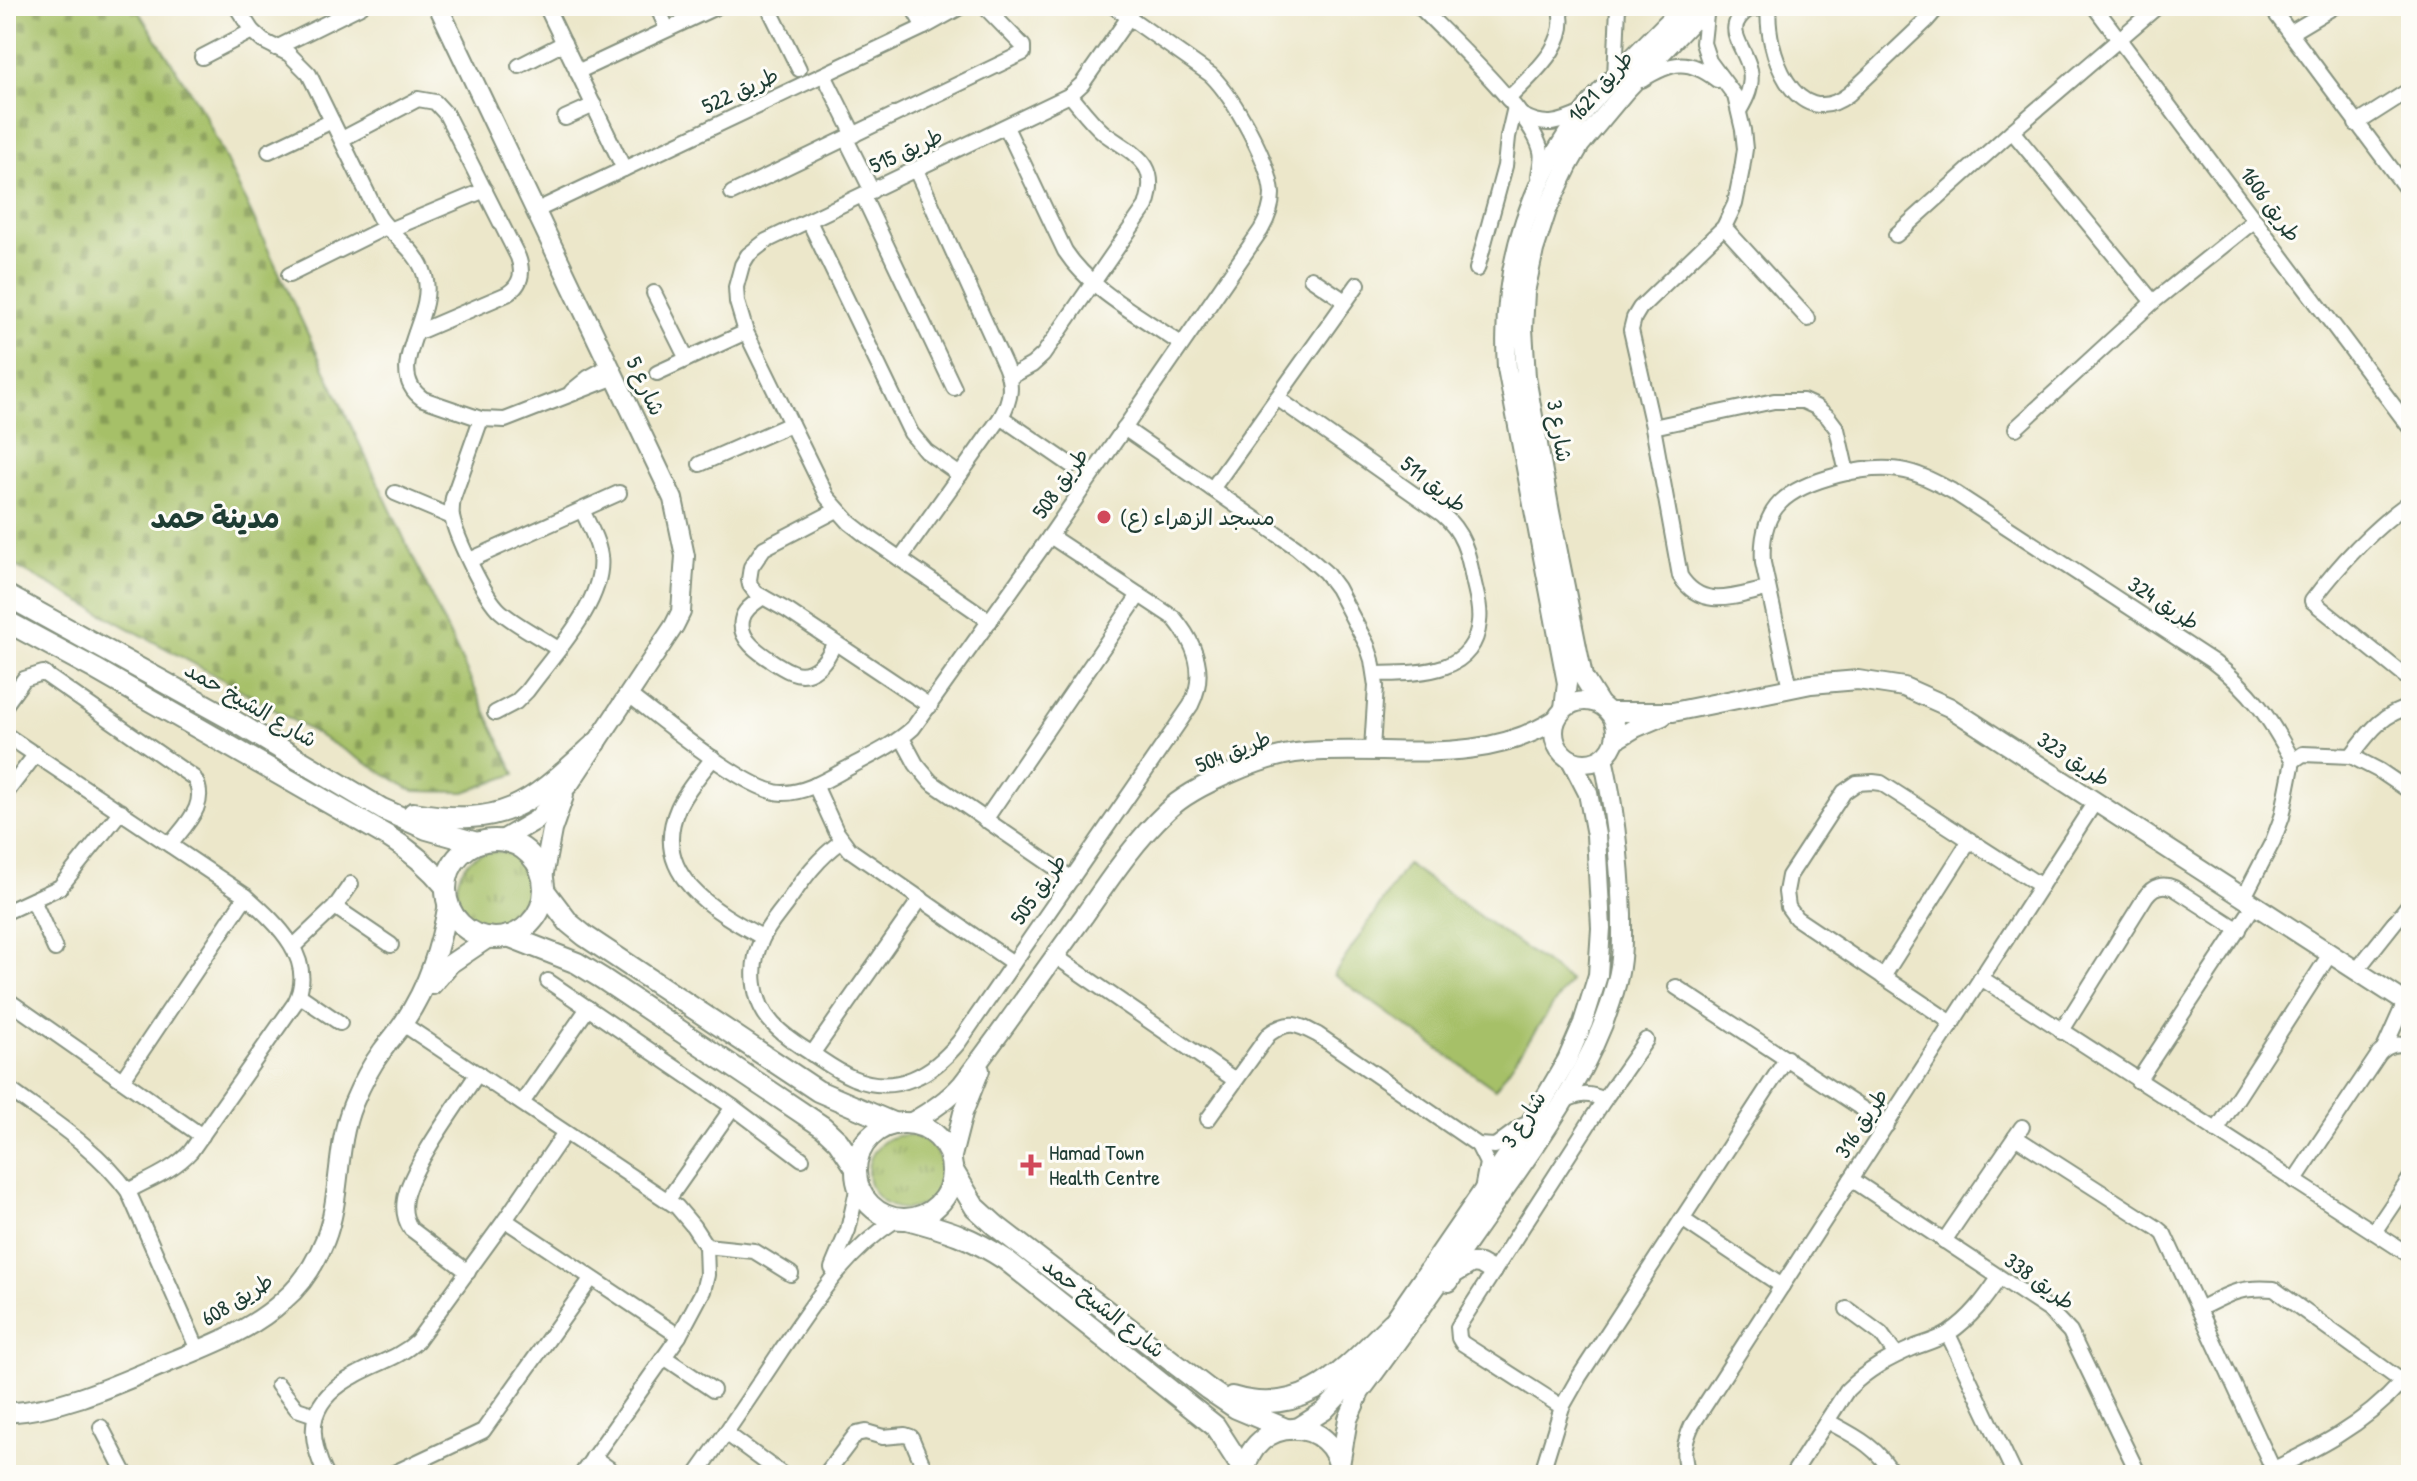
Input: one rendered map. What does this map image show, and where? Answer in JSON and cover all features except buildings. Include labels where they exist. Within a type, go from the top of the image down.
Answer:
[{"type":"main road","name":"شارع الشيخ حمد","points":[[6,595],[270,742],[382,809],[427,829],[477,843]]},
{"type":"main road","points":[[6,621],[406,847],[434,871],[456,919],[468,930],[577,963],[617,987],[823,1127],[838,1141],[857,1177],[862,1195],[873,1208],[902,1219],[925,1214],[940,1203],[949,1188],[951,1165],[938,1137],[925,1128],[903,1124],[818,1091],[585,936],[564,917],[544,884],[536,861],[517,844],[502,840],[477,843],[462,853],[450,869],[447,896]]},
{"type":"main road","points":[[382,809],[459,819],[499,813],[536,796],[596,743]]},
{"type":"main road","points":[[499,937],[524,928],[536,915],[543,899],[544,884]]},
{"type":"main road","points":[[857,1177],[861,1150],[866,1142],[880,1130],[903,1124]]},
{"type":"main road","name":"شارع الشيخ حمد","points":[[951,1165],[975,1207],[996,1226],[1236,1408],[1319,1436],[1329,1444],[1341,1472]]},
{"type":"main road","name":"شارع الشيخ حمد","points":[[902,1219],[949,1230],[979,1242],[1006,1260],[1215,1426],[1244,1473]]},
{"type":"main road","points":[[1208,1389],[1249,1402],[1287,1401],[1330,1382],[1395,1332]]},
{"type":"main road","points":[[1244,1473],[1254,1448],[1263,1439],[1292,1428]]},
{"type":"street","points":[[236,6],[252,31],[300,63],[309,74],[388,228],[412,252],[425,276],[427,294],[406,367],[412,389],[423,399],[481,419],[505,420],[568,394],[588,378],[613,371]]},
{"type":"street","points":[[276,48],[361,6]]},
{"type":"street","name":"شارع 5","points":[[438,6],[673,499],[685,556],[681,612],[629,695],[570,783],[536,820],[502,840]]},
{"type":"street","points":[[546,6],[624,169]]},
{"type":"street","points":[[657,6],[667,29]]},
{"type":"street","points":[[577,72],[718,6]]},
{"type":"street","points":[[768,6],[799,69]]},
{"type":"street","points":[[912,6],[924,27]]},
{"type":"street","name":"طريق 522","points":[[535,211],[924,27],[962,6]]},
{"type":"street","points":[[732,193],[1023,53],[1023,46],[984,6]]},
{"type":"street","name":"طريق 508","points":[[629,695],[713,758],[766,790],[795,792],[815,785],[902,738],[913,728],[1050,536],[1267,220],[1272,196],[1270,182],[1240,114],[1223,87],[1211,75],[1113,6]]},
{"type":"street","name":"شارع 3","points":[[1419,6],[1515,108],[1540,148],[1542,161],[1536,190],[1516,247],[1510,284],[1506,355],[1567,683],[1560,714]]},
{"type":"street","points":[[1477,269],[1505,166],[1515,108],[1557,42],[1561,29],[1559,6]]},
{"type":"street","points":[[1618,6],[1620,84],[1664,66],[1680,64],[1702,68],[1735,96]]},
{"type":"street","name":"طريق 1621","points":[[1568,166],[1620,84],[1684,6]]},
{"type":"street","points":[[1706,6],[1703,43],[1709,61],[1735,96],[1745,149],[1735,204],[1724,227],[1640,308],[1631,330],[1653,427],[1680,576],[1697,594],[1713,599],[1767,589]]},
{"type":"street","name":"طريق 1621","points":[[1558,148],[1585,112],[1706,6]]},
{"type":"street","points":[[1739,111],[1746,99],[1751,73],[1736,39],[1737,21],[1749,9],[1768,7],[1773,57],[1794,91],[1802,99],[1815,104],[1840,101],[1939,6]]},
{"type":"street","name":"طريق 1606","points":[[2094,6],[2411,429]]},
{"type":"street","points":[[1896,235],[2158,6]]},
{"type":"street","points":[[2270,6],[2411,195]]},
{"type":"street","points":[[2290,33],[2335,6]]},
{"type":"street","name":"طريق 515","points":[[990,621],[864,534],[837,510],[820,484],[746,332],[736,287],[742,265],[757,247],[1070,95],[1082,84],[1129,17]]},
{"type":"street","points":[[202,57],[252,31]]},
{"type":"street","points":[[519,66],[564,43]]},
{"type":"street","points":[[824,75],[850,137],[867,194],[954,388]]},
{"type":"street","points":[[2356,124],[2411,89]]},
{"type":"street","points":[[1010,377],[1043,355],[1146,206],[1151,191],[1145,162],[1095,125],[1070,95]]},
{"type":"street","points":[[342,139],[418,99],[435,102],[446,114],[518,257],[521,265],[519,282],[507,294],[416,333]]},
{"type":"street","points":[[565,118],[594,105]]},
{"type":"street","points":[[1515,108],[1540,124],[1548,125],[1585,112]]},
{"type":"street","points":[[269,151],[332,121]]},
{"type":"street","points":[[1006,127],[1072,262],[1092,283],[1181,344]]},
{"type":"street","points":[[2012,131],[2153,302]]},
{"type":"street","name":"شارع 3","points":[[1536,190],[1558,148]]},
{"type":"street","name":"شارع 3","points":[[1568,166],[1547,210],[1534,250],[1524,305],[1525,367],[1578,657],[1583,677],[1605,708]]},
{"type":"street","points":[[900,559],[1009,402],[1010,377],[916,170]]},
{"type":"street","points":[[289,275],[388,228],[485,190]]},
{"type":"street","points":[[2016,428],[2153,302],[2255,220]]},
{"type":"street","points":[[809,221],[911,433],[926,451],[960,475]]},
{"type":"street","points":[[1724,227],[1808,319]]},
{"type":"street","points":[[1311,278],[1345,301]]},
{"type":"street","points":[[1212,489],[1358,284]]},
{"type":"street","points":[[654,293],[687,359]]},
{"type":"street","points":[[657,373],[746,332]]},
{"type":"street","name":"طريق 511","points":[[1277,398],[1442,514],[1464,542],[1479,612],[1473,644],[1460,659],[1435,671],[1375,674]]},
{"type":"street","points":[[1653,427],[1774,401],[1803,401],[1816,407],[1837,429],[1847,473]]},
{"type":"street","points":[[1001,417],[1071,465]]},
{"type":"street","points":[[481,419],[453,498],[452,517],[484,590],[494,605],[558,649]]},
{"type":"street","points":[[700,464],[791,424]]},
{"type":"street","points":[[1124,428],[1296,547],[1325,572],[1347,604],[1367,645],[1375,674],[1372,749]]},
{"type":"street","name":"طريق 324","points":[[1790,688],[1767,589],[1762,546],[1772,513],[1797,488],[1847,473],[1880,468],[1903,470],[1929,478],[1952,491],[2212,661],[2238,681],[2260,704],[2293,761]]},
{"type":"street","points":[[395,493],[452,517]]},
{"type":"street","points":[[470,560],[619,493]]},
{"type":"street","points":[[2411,501],[2349,553],[2312,601],[2411,681]]},
{"type":"street","points":[[495,713],[522,697],[592,600],[599,571],[598,548],[582,510]]},
{"type":"street","points":[[837,510],[770,543],[758,554],[749,580],[753,590],[930,706]]},
{"type":"street","name":"طريق 505","points":[[842,841],[814,864],[762,937],[755,959],[754,981],[759,1003],[771,1023],[788,1038],[842,1074],[871,1083],[901,1082],[918,1077],[948,1056],[1198,692],[1198,661],[1183,629],[1163,609],[1050,536]]},
{"type":"street","points":[[985,820],[1139,595]]},
{"type":"street","points":[[763,597],[746,611],[741,624],[747,639],[761,654],[793,673],[802,674],[819,667],[834,643]]},
{"type":"street","points":[[6,704],[24,679],[43,673],[194,778],[201,795],[199,806],[170,845]]},
{"type":"street","name":"طريق 323","points":[[1615,740],[1673,712],[1790,688],[1858,680],[1892,683],[1927,695],[1949,707],[2408,1004]]},
{"type":"street","points":[[1578,701],[1593,701],[1605,708],[1616,725],[1615,740],[1608,753],[1587,763],[1565,755],[1554,740],[1560,714],[1578,701]]},
{"type":"street","points":[[2351,756],[2378,722],[2400,709],[2411,707]]},
{"type":"street","name":"طريق 323","points":[[1605,708],[1673,712]]},
{"type":"street","name":"طريق 504","points":[[903,1124],[935,1110],[951,1096],[989,1049],[1135,846],[1169,809],[1210,783],[1260,762],[1302,752],[1372,749],[1421,753],[1506,744],[1522,739],[1560,714]]},
{"type":"street","points":[[6,735],[246,896],[278,926],[294,946],[299,962],[299,995],[202,1136],[181,1162],[128,1191]]},
{"type":"street","points":[[902,738],[916,764],[931,782],[1072,879]]},
{"type":"street","name":"طريق 504","points":[[1506,744],[1565,755]]},
{"type":"street","points":[[6,793],[36,754]]},
{"type":"street","points":[[2138,1081],[2239,930],[2282,817],[2293,761],[2303,754],[2351,756],[2411,792]]},
{"type":"street","name":"شارع 3","points":[[1341,1472],[1343,1444],[1351,1409],[1395,1332],[1567,1060],[1598,975],[1601,928],[1596,835],[1588,793],[1565,755]]},
{"type":"street","points":[[713,758],[684,795],[677,810],[671,842],[674,860],[682,877],[709,905],[762,937]]},
{"type":"street","name":"شارع 3","points":[[1292,1428],[1324,1411],[1395,1332],[1518,1170],[1563,1101],[1606,1019],[1622,956],[1621,872],[1603,758]]},
{"type":"street","points":[[1952,1023],[1796,918],[1788,907],[1786,892],[1789,876],[1844,792],[1857,783],[1865,782],[1888,786],[2041,886]]},
{"type":"street","name":"شارع 5","points":[[544,884],[552,830],[570,783]]},
{"type":"street","points":[[815,785],[842,841],[859,858],[1013,963]]},
{"type":"street","name":"طريق 316","points":[[1689,1475],[1684,1454],[1685,1441],[1692,1425],[2095,802]]},
{"type":"street","points":[[6,912],[60,887],[121,811]]},
{"type":"street","points":[[1883,977],[1970,840]]},
{"type":"street","points":[[294,946],[335,907],[351,884]]},
{"type":"street","points":[[2061,1032],[2153,888],[2164,885],[2174,888],[2239,930]]},
{"type":"street","points":[[123,1079],[246,896]]},
{"type":"street","name":"طريق 608","points":[[407,1018],[432,973],[439,950],[447,896]]},
{"type":"street","points":[[812,1054],[921,898]]},
{"type":"street","points":[[33,900],[55,949]]},
{"type":"street","points":[[2356,971],[2411,902]]},
{"type":"street","points":[[335,907],[391,945]]},
{"type":"street","name":"طريق 608","points":[[6,1413],[59,1405],[97,1393],[238,1332],[283,1302],[308,1272],[325,1238],[346,1127],[352,1107],[376,1060],[450,964],[499,937]]},
{"type":"street","points":[[2216,1131],[2330,954]]},
{"type":"street","points":[[1055,956],[1235,1080]]},
{"type":"street","points":[[1981,978],[2411,1256]]},
{"type":"street","points":[[548,981],[733,1107],[802,1159]]},
{"type":"street","points":[[1676,987],[1887,1125]]},
{"type":"street","points":[[299,995],[340,1023]]},
{"type":"street","points":[[6,999],[202,1136]]},
{"type":"street","points":[[2294,1181],[2384,1049],[2408,1004]]},
{"type":"street","points":[[522,1103],[588,1008]]},
{"type":"street","points":[[407,1018],[564,1134],[677,1207],[706,1246],[707,1275],[703,1291],[679,1336],[581,1475]]},
{"type":"street","points":[[1208,1119],[1269,1034],[1279,1026],[1290,1023],[1318,1035],[1478,1145],[1487,1163],[1482,1192]]},
{"type":"street","points":[[1562,1407],[1462,1343],[1458,1327],[1646,1040]]},
{"type":"street","points":[[2384,1049],[2396,1044],[2411,1047]]},
{"type":"street","name":"طريق 504","points":[[951,1165],[963,1113],[989,1049]]},
{"type":"street","points":[[1541,1475],[1562,1407],[1787,1058]]},
{"type":"street","points":[[1582,1068],[1594,1091],[1604,1100]]},
{"type":"street","points":[[468,1272],[411,1229],[406,1221],[405,1197],[414,1173],[478,1073]]},
{"type":"street","points":[[6,1087],[112,1169],[128,1191],[198,1350]]},
{"type":"street","points":[[1563,1101],[1586,1093],[1604,1100]]},
{"type":"street","points":[[667,1201],[733,1107]]},
{"type":"street","points":[[1478,1145],[1495,1146],[1535,1115]]},
{"type":"street","points":[[1944,1241],[2019,1132],[2164,1234],[2267,1472],[2360,1422],[2406,1385],[2274,1289],[2253,1287],[2234,1292],[2199,1309]]},
{"type":"street","points":[[326,1475],[314,1441],[315,1415],[321,1402],[330,1391],[356,1375],[408,1349],[468,1272],[564,1134]]},
{"type":"street","points":[[818,1297],[840,1254],[848,1230],[857,1177]]},
{"type":"street","points":[[2374,1232],[2411,1177]]},
{"type":"street","name":"طريق 338","points":[[1851,1179],[2049,1310],[2070,1332],[2139,1475]]},
{"type":"street","points":[[696,1475],[848,1258],[878,1231],[902,1219]]},
{"type":"street","points":[[1682,1219],[1782,1286]]},
{"type":"street","points":[[505,1220],[679,1336]]},
{"type":"street","points":[[706,1246],[754,1251],[791,1274]]},
{"type":"street","points":[[1395,1332],[1425,1317],[1454,1274],[1464,1266],[1480,1264],[1492,1271]]},
{"type":"street","points":[[1792,1475],[1847,1390],[1858,1379],[1896,1355],[1948,1334],[1977,1310],[1999,1278]]},
{"type":"street","points":[[390,1475],[483,1431],[591,1279]]},
{"type":"street","points":[[1847,1309],[1881,1334],[1896,1355]]},
{"type":"street","points":[[1948,1334],[2015,1475]]},
{"type":"street","points":[[664,1357],[713,1390]]},
{"type":"street","points":[[278,1385],[297,1409],[315,1415]]},
{"type":"street","points":[[1827,1421],[1866,1442],[1893,1475]]},
{"type":"street","points":[[101,1427],[126,1475]]},
{"type":"street","points":[[825,1475],[853,1436],[862,1432],[883,1437],[911,1437],[927,1475]]},
{"type":"street","points":[[726,1433],[781,1474]]},
{"type":"street","points":[[593,1457],[618,1475]]},
{"type":"green space","points":[[6,6],[135,6],[203,111],[515,774],[465,792],[414,791],[222,679],[6,561]]},
{"type":"green space","points":[[495,851],[509,854],[522,862],[530,875],[533,889],[530,903],[522,916],[509,924],[495,927],[481,924],[468,916],[460,903],[457,889],[460,875],[468,862],[481,854]]},
{"type":"green space","points":[[1407,864],[1570,981],[1495,1089],[1334,975]]},
{"type":"green space","points":[[905,1135],[919,1138],[931,1146],[939,1158],[942,1172],[939,1186],[931,1198],[919,1206],[905,1209],[891,1206],[879,1198],[871,1186],[868,1172],[871,1158],[879,1146],[891,1138]]},
{"type":"place","name":"مسجد الزهراء (ع)","points":[[1104,517]]},
{"type":"place","name":"Hamad Town Health Centre","points":[[1031,1165]]},
{"type":"district","name":"مدينة حمد","points":[[215,518]]}]
